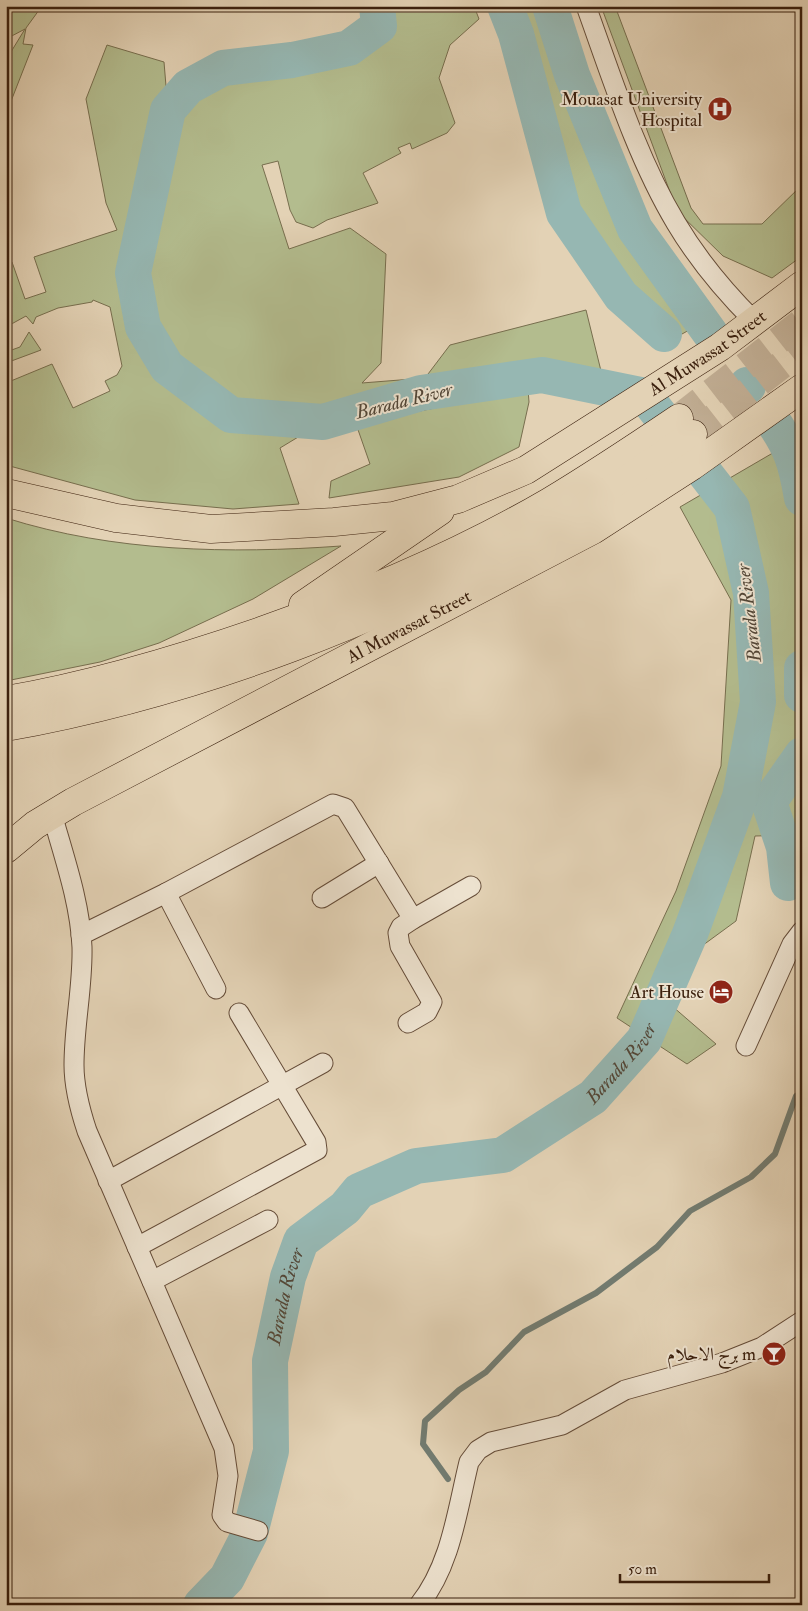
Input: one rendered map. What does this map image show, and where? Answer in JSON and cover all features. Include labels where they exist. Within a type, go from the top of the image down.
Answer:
[{"type":"main road","name":"Al Muwassat Street","points":[[6,493],[116,518],[211,529],[364,520],[422,509],[458,499],[526,470],[720,347],[802,285]]},
{"type":"main road","name":"Al Muwassat Street","points":[[70,700],[200,678],[313,639],[415,608],[593,530],[692,466],[802,388]]},
{"type":"main road","name":"Al Muwassat Street","points":[[6,727],[70,700],[182,658],[270,628],[392,581],[486,536],[686,426],[612,490],[415,608],[52,814],[6,848]]},
{"type":"main road","points":[[270,628],[458,499]]},
{"type":"main road","points":[[6,700],[70,700]]},
{"type":"street","points":[[586,6],[630,124],[671,214],[711,274],[754,321]]},
{"type":"street","points":[[81,935],[166,893],[333,804],[346,808],[413,919]]},
{"type":"street","points":[[52,814],[76,902],[81,935],[81,966],[74,1065],[76,1091],[87,1131],[224,1448],[228,1476],[222,1515],[227,1522],[258,1530]]},
{"type":"street","points":[[322,898],[379,863]]},
{"type":"street","points":[[408,1023],[427,1012],[432,1002],[397,939],[401,927],[472,886]]},
{"type":"street","points":[[166,893],[216,989]]},
{"type":"street","points":[[746,1046],[792,944],[802,931]]},
{"type":"street","points":[[137,1247],[317,1150],[316,1142],[239,1012]]},
{"type":"street","points":[[108,1181],[323,1063]]},
{"type":"street","points":[[152,1281],[268,1220]]},
{"type":"street","points":[[419,1605],[433,1588],[442,1570],[469,1462],[478,1450],[491,1442],[562,1425],[625,1390],[722,1363],[762,1347],[802,1321]]},
{"type":"green space","points":[[6,6],[42,6],[26,28],[23,44],[33,45],[6,114],[6,60],[25,29],[6,39]]},
{"type":"green space","points":[[389,6],[474,6],[479,19],[450,45],[439,78],[455,123],[447,133],[412,149],[410,143],[398,148],[401,153],[363,173],[378,203],[327,220],[313,228],[296,222],[290,210],[278,161],[262,165],[289,249],[350,228],[386,254],[381,363],[362,383],[425,378],[450,345],[586,310],[602,375],[545,366],[416,387],[377,398],[342,403],[323,422],[280,448],[299,504],[233,509],[135,500],[6,465],[6,383],[52,364],[73,408],[110,391],[105,381],[117,375],[122,366],[110,307],[93,300],[92,302],[58,308],[36,317],[33,324],[26,316],[6,327],[6,261],[12,262],[25,299],[46,292],[34,257],[117,230],[106,203],[86,99],[107,45],[164,62],[168,110],[172,112],[184,99],[203,84],[227,74],[313,64],[335,60],[355,52],[371,41],[384,24],[389,13]]},
{"type":"green space","points":[[507,6],[540,6],[562,74],[629,233],[691,329],[682,334],[622,295],[567,210],[521,42]]},
{"type":"green space","points":[[601,6],[615,6],[691,208],[703,224],[762,224],[802,185],[802,256],[772,278],[723,256],[677,211]]},
{"type":"green space","points":[[29,332],[41,350],[6,363],[6,352],[20,347]]},
{"type":"green space","points":[[528,389],[529,402],[519,447],[459,477],[329,498],[331,481],[370,464],[356,424]]},
{"type":"green space","points":[[802,436],[802,850],[796,835],[755,836],[736,921],[695,951],[672,1006],[716,1044],[687,1064],[617,1018],[676,891],[721,766],[731,600],[680,507]]},
{"type":"green space","points":[[6,518],[88,538],[172,548],[257,550],[341,546],[253,599],[159,643],[100,662],[6,681]]},
{"type":"waterway","name":"Barada River","points":[[201,1605],[227,1578],[250,1533],[271,1451],[270,1361],[288,1277],[301,1241],[345,1208],[359,1191],[416,1166],[503,1155],[593,1097],[644,1040],[690,934],[740,797],[758,702],[751,593],[732,508],[645,396],[542,375],[421,393],[323,422],[231,415],[167,367],[143,327],[133,273],[168,110],[188,87],[223,68],[292,60],[349,48],[379,26],[377,6]]},
{"type":"waterway","points":[[505,6],[516,34],[564,213],[621,296],[664,334]]},
{"type":"waterway","points":[[550,6],[572,75],[635,229],[710,333]]},
{"type":"waterway","points":[[769,416],[783,436],[792,455],[802,498]]},
{"type":"waterway","points":[[802,668],[802,695]]},
{"type":"waterway","points":[[788,883],[784,847],[769,802],[802,755]]},
{"type":"waterway","points":[[448,1479],[423,1444],[425,1421],[459,1390],[486,1372],[524,1332],[596,1293],[657,1247],[690,1211],[751,1177],[775,1154],[796,1096],[802,1092]]},
{"type":"tunnel","points":[[679,418],[802,322]]},
{"type":"tunnel","points":[[693,434],[802,349]]},
{"type":"place","name":"Mouasat University Hospital","points":[[720,109]]},
{"type":"place","name":"Art House","points":[[721,992]]},
{"type":"place","name":"برج الاحلام m","points":[[774,1354]]}]
